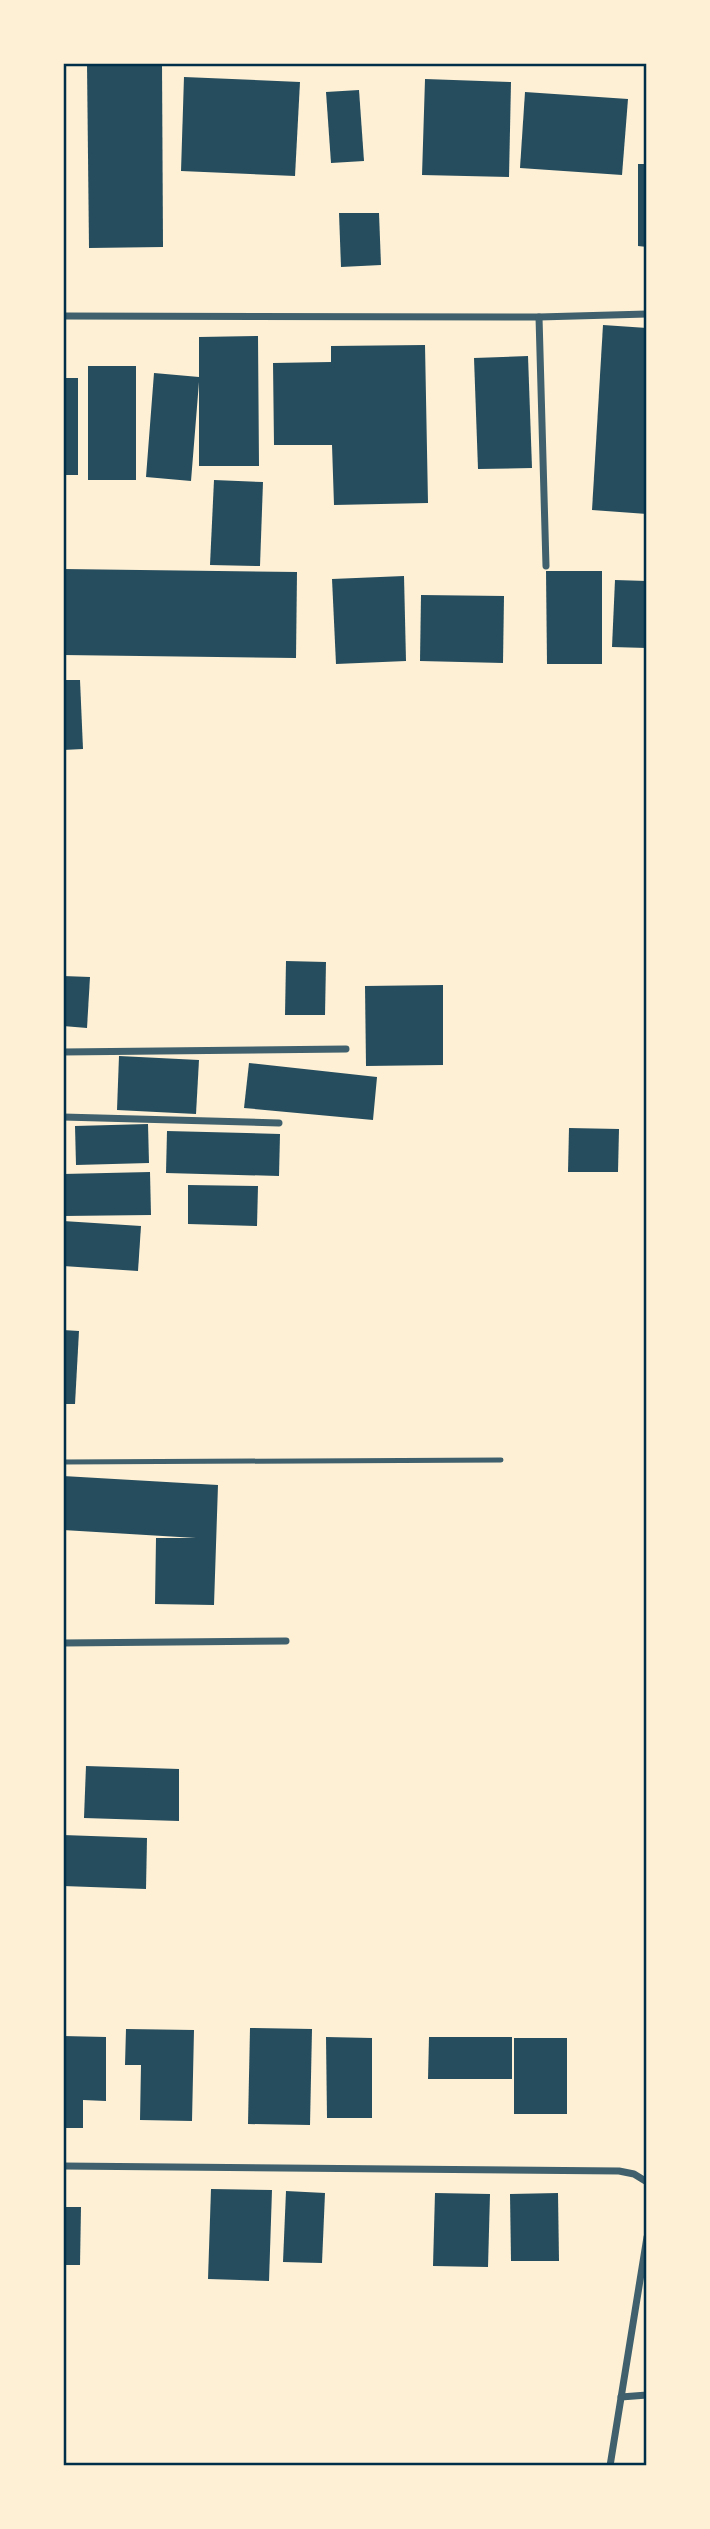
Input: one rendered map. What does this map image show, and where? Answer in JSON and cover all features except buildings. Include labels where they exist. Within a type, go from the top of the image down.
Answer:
[{"type":"street","points":[[63,316],[539,317],[647,314]]},
{"type":"street","points":[[539,317],[545,566]]},
{"type":"street","points":[[63,1052],[346,1049]]},
{"type":"street","points":[[63,1117],[279,1123]]},
{"type":"street","points":[[63,1643],[285,1641]]},
{"type":"street","points":[[63,2166],[618,2171],[634,2174],[647,2182]]},
{"type":"street","points":[[610,2466],[647,2237]]},
{"type":"street","points":[[621,2397],[647,2395]]},
{"type":"lane","points":[[63,1462],[501,1460]]}]
